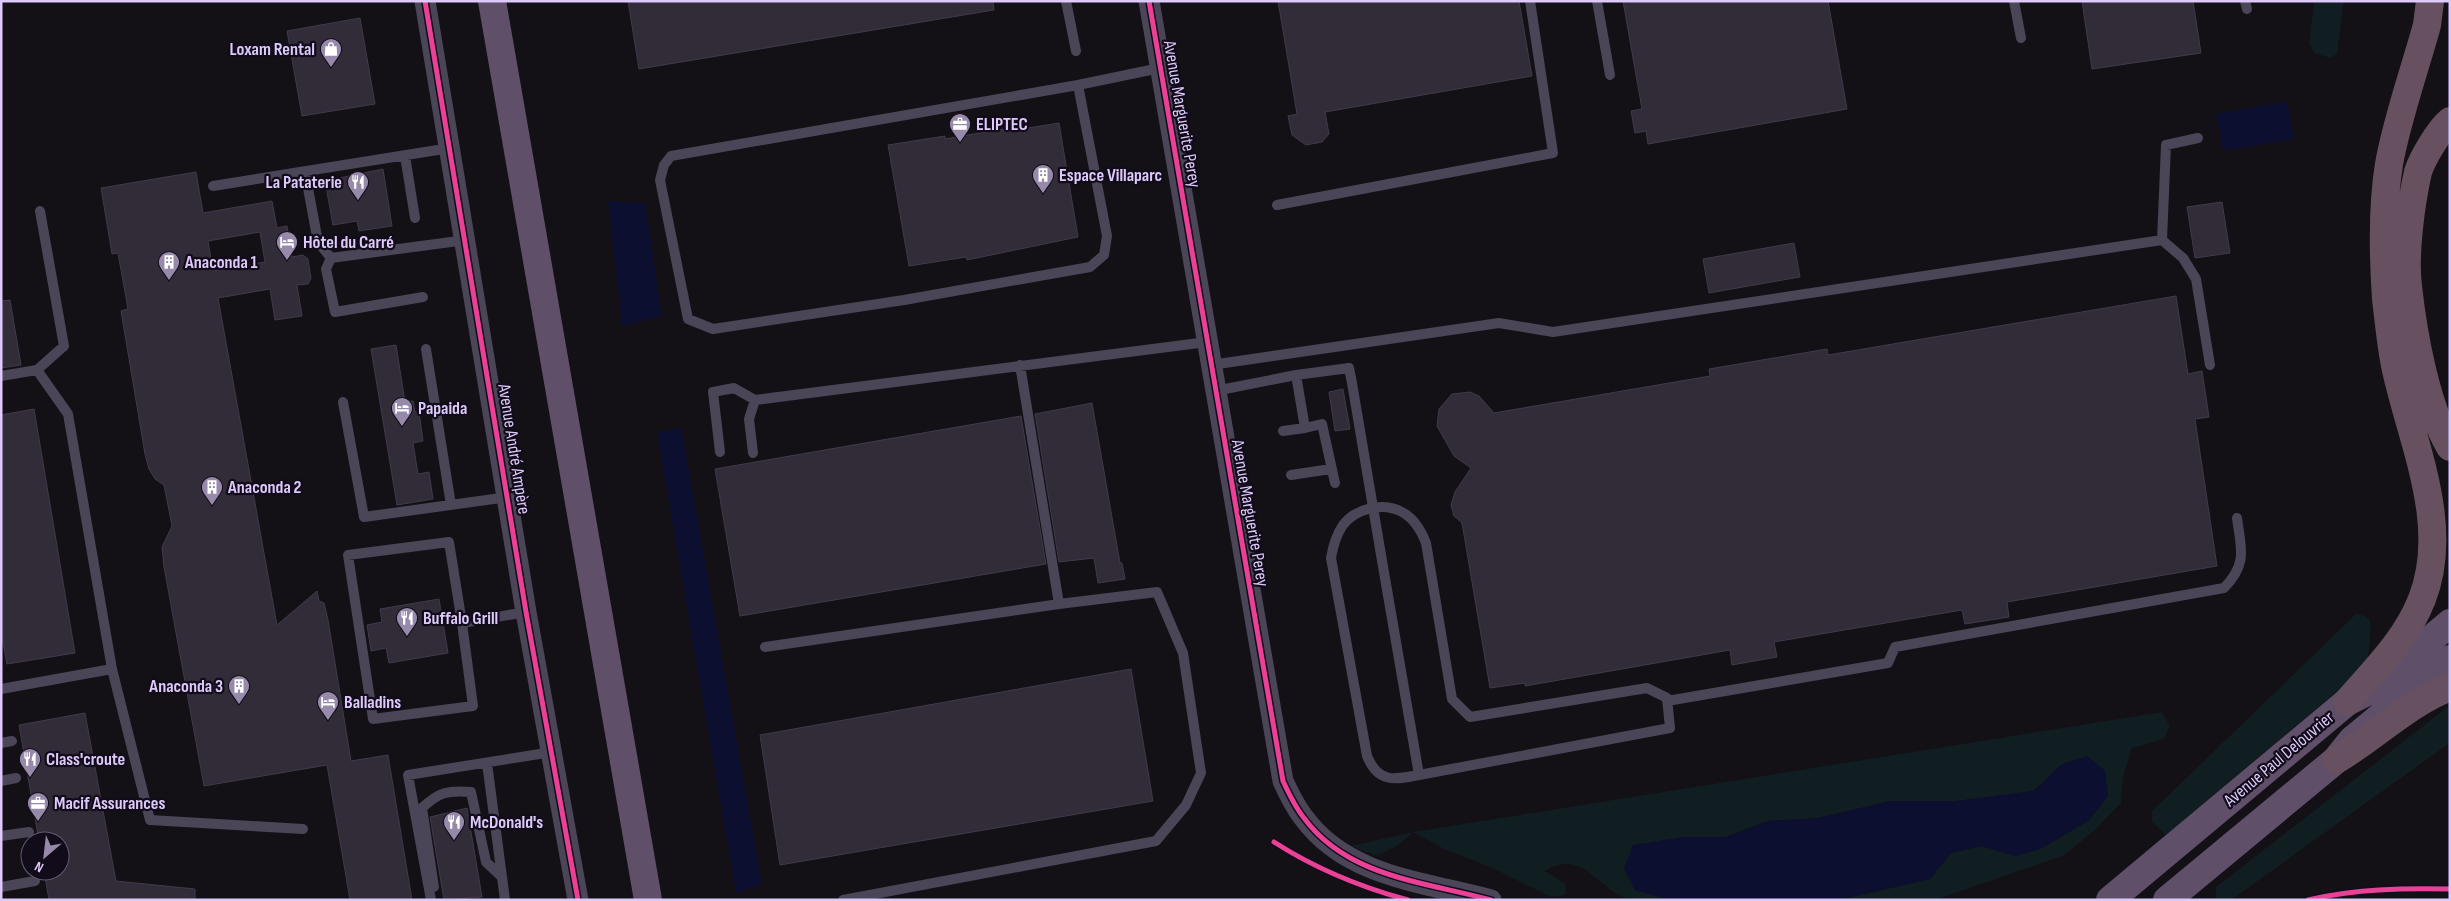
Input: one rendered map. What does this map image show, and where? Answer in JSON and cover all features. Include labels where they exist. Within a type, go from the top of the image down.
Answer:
[{"type":"highway","points":[[2347,702],[2382,664],[2412,620],[2422,599],[2432,553],[2430,507],[2396,369],[2386,299],[2384,225],[2389,164],[2426,25],[2430,1]]},
{"type":"highway","points":[[2450,121],[2443,127],[2419,171],[2409,230],[2408,284],[2431,402],[2450,447]]},
{"type":"highway","points":[[2336,760],[2360,746],[2415,703],[2450,687]]},
{"type":"main road","points":[[492,1],[648,900]]},
{"type":"main road","name":"Avenue Paul Delouvrier","points":[[2110,900],[2347,702],[2369,692],[2450,623]]},
{"type":"main road","name":"Avenue Paul Delouvrier","points":[[2167,900],[2336,760],[2352,740],[2450,659]]},
{"type":"street","name":"Avenue André Ampère","points":[[425,1],[526,612],[578,900]]},
{"type":"street","name":"Avenue Marguerite Perey","points":[[1149,1],[1283,781],[1304,819],[1342,855],[1370,869],[1491,900]]},
{"type":"lane","points":[[1066,1],[1076,51]]},
{"type":"lane","points":[[1277,206],[1553,153],[1530,1]]},
{"type":"lane","points":[[1597,1],[1610,75]]},
{"type":"lane","points":[[2014,1],[2020,38]]},
{"type":"lane","points":[[1078,85],[1107,236],[1104,255],[1090,267],[904,300],[712,329],[688,320],[660,180],[664,165],[670,156],[1078,85],[1160,68]]},
{"type":"lane","points":[[2162,240],[2166,145],[2198,138]]},
{"type":"lane","points":[[213,186],[450,148]]},
{"type":"lane","points":[[405,156],[416,218]]},
{"type":"lane","points":[[304,172],[318,242],[332,258]]},
{"type":"lane","points":[[1,376],[37,370],[64,346],[40,211]]},
{"type":"lane","points":[[332,258],[466,240]]},
{"type":"lane","points":[[1211,365],[1499,323],[1553,332],[2162,240],[2183,258],[2196,279],[2210,365]]},
{"type":"lane","points":[[332,258],[326,269],[335,312],[423,297]]},
{"type":"lane","points":[[720,452],[713,392],[734,388],[755,400],[1207,342]]},
{"type":"lane","points":[[426,350],[450,505]]},
{"type":"lane","points":[[1020,365],[1059,604]]},
{"type":"lane","points":[[1215,391],[1296,375],[1349,368],[1418,775]]},
{"type":"lane","points":[[37,370],[68,414],[112,669],[150,820],[303,829]]},
{"type":"lane","points":[[1296,375],[1305,428]]},
{"type":"lane","points":[[753,453],[749,419],[755,400]]},
{"type":"lane","points":[[343,402],[364,517],[508,497]]},
{"type":"lane","points":[[1283,432],[1322,424],[1334,483]]},
{"type":"lane","points":[[1291,475],[1332,468]]},
{"type":"lane","points":[[1373,507],[1398,510],[1409,517],[1421,530],[1426,543],[1452,700],[1470,716],[1646,688],[1667,698],[1667,701],[1670,728],[1396,780],[1384,777],[1372,768],[1370,762],[1331,558],[1334,541],[1344,523],[1358,512],[1373,507]]},
{"type":"lane","points":[[1667,701],[1888,663],[1895,647],[2224,588],[2234,578],[2242,564],[2237,518]]},
{"type":"lane","points":[[448,542],[462,623],[473,706],[373,719],[348,555],[448,542]]},
{"type":"lane","points":[[765,647],[1059,604],[1157,592],[1183,653],[1201,773],[1186,805],[1156,841],[843,900]]},
{"type":"lane","points":[[462,623],[526,612]]},
{"type":"lane","points":[[1,689],[112,669]]},
{"type":"lane","points":[[431,900],[408,776],[552,752]]},
{"type":"lane","points":[[487,763],[506,900]]},
{"type":"lane","points":[[1,781],[16,778]]},
{"type":"lane","points":[[431,900],[435,884],[422,808],[435,796],[454,790],[471,792],[486,862],[502,876]]},
{"type":"lane","points":[[1,836],[20,833]]},
{"type":"lane","points":[[1,887],[35,881]]},
{"type":"shaded area","points":[[2314,1],[2344,1],[2337,54],[2330,58],[2314,53],[2309,44]]},
{"type":"shaded area","points":[[2287,101],[2294,139],[2223,151],[2216,114]]},
{"type":"shaded area","points":[[608,201],[645,203],[662,316],[622,326]]},
{"type":"shaded area","points":[[681,427],[762,884],[736,893],[657,433]]},
{"type":"shaded area","points":[[2357,613],[2368,618],[2371,623],[2368,658],[2359,673],[2166,835],[2152,822],[2152,811]]},
{"type":"shaded area","points":[[2450,705],[2450,743],[2231,900],[2216,900],[2216,887]]},
{"type":"shaded area","points":[[2162,712],[2170,726],[2164,739],[2132,748],[2123,778],[2121,803],[2096,829],[2065,855],[1935,900],[1838,900],[1930,879],[1951,853],[1982,846],[2015,856],[2040,849],[2088,821],[2108,796],[2062,764],[2034,791],[1956,801],[1891,801],[1818,818],[1768,821],[1726,837],[1683,837],[1635,890],[1671,900],[1628,899],[1617,894],[1580,867],[1570,864],[1558,865],[1545,871],[1566,884],[1565,895],[1551,897],[1490,867],[1446,850],[1413,832]]},
{"type":"shaded area","points":[[2087,756],[2105,771],[2108,796],[2088,821],[2040,849],[2015,856],[1982,846],[1951,853],[1930,879],[1838,900],[1671,900],[1635,890],[1624,869],[1633,845],[1683,837],[1726,837],[1768,821],[1818,818],[1891,801],[1956,801],[2034,791],[2062,764]]},
{"type":"shaded area","points":[[1413,832],[1399,845],[1377,856],[1350,846]]},
{"type":"building","points":[[628,1],[993,1],[994,10],[639,69]]},
{"type":"building","points":[[1278,1],[1519,1],[1532,76],[1325,112],[1329,134],[1322,142],[1306,145],[1292,135],[1288,116],[1297,114]]},
{"type":"building","points":[[1623,1],[1828,1],[1847,109],[1648,144],[1646,131],[1635,133],[1631,111],[1642,109]]},
{"type":"building","points":[[2082,1],[2193,1],[2201,53],[2092,69]]},
{"type":"building","name":"Loxam Rental","points":[[360,18],[375,104],[302,116],[287,31]]},
{"type":"building","name":"Espace Villaparc","points":[[1059,123],[1078,237],[967,260],[966,257],[909,266],[888,145],[945,136],[945,139],[1003,129],[1004,132]]},
{"type":"building","name":"La Pataterie","points":[[383,169],[392,226],[359,231],[357,221],[333,225],[325,181]]},
{"type":"building","points":[[196,172],[203,213],[272,201],[277,228],[287,226],[292,257],[303,255],[308,259],[311,278],[308,284],[297,285],[302,316],[275,320],[270,289],[218,298],[277,625],[317,591],[319,601],[324,603],[328,620],[351,761],[388,755],[412,900],[350,900],[327,765],[204,786],[164,567],[162,547],[172,526],[164,485],[155,479],[149,469],[145,454],[121,311],[128,309],[118,253],[112,254],[101,188]],"holes":[[[260,232],[265,262],[213,271],[208,241]]]},
{"type":"building","points":[[2222,202],[2230,253],[2195,258],[2187,207]]},
{"type":"building","points":[[1794,243],[1800,277],[1709,293],[1703,259]]},
{"type":"building","points":[[2176,296],[2188,374],[2202,371],[2209,417],[2195,419],[2217,566],[2007,602],[2009,617],[1965,624],[1962,610],[1774,642],[1777,657],[1732,665],[1730,650],[1525,686],[1525,683],[1490,688],[1462,523],[1454,516],[1451,505],[1455,492],[1471,468],[1454,456],[1437,426],[1439,409],[1452,394],[1470,392],[1479,396],[1494,413],[1710,376],[1709,369],[1827,349],[1828,355]]},
{"type":"building","points":[[10,300],[21,365],[1,368],[1,301]]},
{"type":"building","name":"Papaida","points":[[396,345],[405,402],[413,401],[415,412],[419,412],[423,441],[413,443],[418,474],[429,472],[433,499],[397,505],[371,349]]},
{"type":"building","points":[[1343,389],[1350,429],[1335,431],[1329,392]]},
{"type":"building","points":[[1092,403],[1120,563],[1122,563],[1125,579],[1098,583],[1094,558],[1059,562],[1035,414]]},
{"type":"building","points":[[34,409],[75,653],[7,664],[1,632],[1,415]]},
{"type":"building","points":[[1021,416],[1046,564],[740,616],[715,469]]},
{"type":"building","name":"Buffalo Grill","points":[[439,599],[448,653],[389,663],[386,648],[371,651],[367,625],[382,622],[380,609]]},
{"type":"building","points":[[1131,669],[1153,801],[780,865],[760,735]]},
{"type":"building","points":[[85,713],[116,881],[195,889],[195,900],[49,900],[46,881],[70,881],[70,831],[37,831],[19,725]]},
{"type":"building","name":"McDonald's","points":[[467,808],[482,897],[444,900],[430,817]]},
{"type":"cycle path","points":[[425,1],[526,612],[578,900]]},
{"type":"cycle path","points":[[1149,1],[1283,781],[1304,818],[1322,838],[1342,853],[1365,865],[1414,882],[1491,900]]},
{"type":"cycle path","points":[[1274,842],[1306,861],[1339,876],[1408,900]]},
{"type":"cycle path","points":[[2308,900],[2325,896],[2379,890],[2450,889]]},
{"type":"place","name":"Loxam Rental","points":[[331,68]]},
{"type":"place","name":"ELIPTEC","points":[[960,143]]},
{"type":"place","name":"Espace Villaparc","points":[[1043,194]]},
{"type":"place","name":"La Pataterie","points":[[358,201]]},
{"type":"place","name":"Hôtel du Carré","points":[[287,261]]},
{"type":"place","name":"Anaconda 1","points":[[169,281]]},
{"type":"place","name":"Papaida","points":[[402,427]]},
{"type":"place","name":"Anaconda 2","points":[[212,506]]},
{"type":"place","name":"Buffalo Grill","points":[[407,637]]},
{"type":"place","name":"Anaconda 3","points":[[239,705]]},
{"type":"place","name":"Balladins","points":[[328,721]]},
{"type":"place","name":"Class'croute","points":[[30,778]]},
{"type":"place","name":"Macif Assurances","points":[[38,822]]},
{"type":"place","name":"McDonald's","points":[[454,841]]}]
